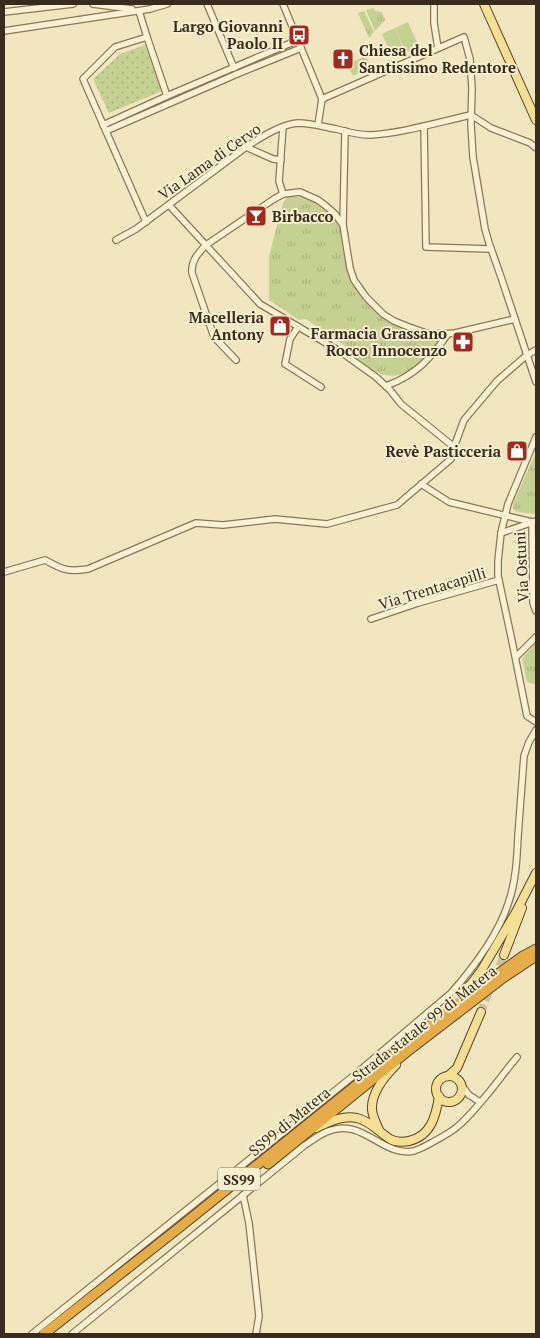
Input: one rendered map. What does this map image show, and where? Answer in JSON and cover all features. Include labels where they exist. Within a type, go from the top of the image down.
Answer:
[{"type":"highway","name":"Strada statale 99 di Matera","points":[[395,1053],[462,1000],[523,956],[536,949]]},
{"type":"highway","name":"Strada statale 99 di Matera","points":[[307,1132],[408,1051],[503,978],[536,956]]},
{"type":"highway","name":"SS99 di Matera","points":[[44,1334],[188,1221],[395,1053]]},
{"type":"highway","name":"SS99","points":[[54,1334],[307,1132]]},
{"type":"main road","points":[[484,4],[536,120]]},
{"type":"main road","points":[[504,955],[536,873]]},
{"type":"main road","points":[[395,1053],[470,984],[495,948],[536,873]]},
{"type":"main road","name":"Strada statale 99 di Matera","points":[[448,1076],[457,1068],[481,1012]]},
{"type":"main road","points":[[380,1131],[373,1117],[372,1106],[375,1093],[389,1072],[408,1051]]},
{"type":"main road","points":[[436,1114],[450,1101],[457,1099],[463,1089],[457,1068]]},
{"type":"main road","points":[[307,1132],[334,1120],[356,1118],[366,1121],[392,1140],[400,1142],[417,1139],[425,1134],[436,1114],[439,1096],[437,1092],[438,1084],[443,1078],[452,1076],[463,1089]]},
{"type":"main road","points":[[439,1096],[450,1101]]},
{"type":"street","points":[[4,12],[73,4]]},
{"type":"street","points":[[94,4],[139,10]]},
{"type":"street","points":[[4,31],[167,4]]},
{"type":"street","points":[[208,4],[234,68]]},
{"type":"street","points":[[283,4],[322,99],[318,125]]},
{"type":"street","points":[[434,4],[434,23],[438,48]]},
{"type":"street","points":[[139,10],[167,96]]},
{"type":"street","points":[[322,99],[464,36],[470,59],[472,88],[472,156],[485,228],[536,382]]},
{"type":"street","points":[[146,222],[83,79],[115,47],[147,37]]},
{"type":"street","points":[[105,128],[167,96],[298,40]]},
{"type":"street","points":[[105,128],[301,48]]},
{"type":"street","points":[[471,115],[491,128],[530,143],[536,148]]},
{"type":"street","name":"Via Lama di Cervo","points":[[116,240],[146,222],[246,147],[264,135],[283,127],[296,123],[318,125],[369,135],[424,126],[471,115]]},
{"type":"street","points":[[424,126],[426,247],[491,249]]},
{"type":"street","points":[[283,127],[279,181],[283,194]]},
{"type":"street","points":[[345,131],[342,225],[354,280],[366,297],[383,314],[394,321],[409,328],[426,332],[448,334],[515,319]]},
{"type":"street","points":[[246,147],[273,159],[281,160]]},
{"type":"street","points":[[236,360],[214,337],[192,273],[194,259],[206,245],[283,194],[300,192],[318,200],[335,214],[342,225]]},
{"type":"street","points":[[169,205],[260,304],[341,352],[376,377],[401,404],[454,447]]},
{"type":"street","points":[[298,327],[290,339],[285,364],[321,387]]},
{"type":"street","points":[[386,386],[400,381],[420,368],[433,355],[448,334]]},
{"type":"street","points":[[4,572],[46,560],[59,568],[73,572],[88,569],[196,523],[223,525],[275,519],[328,524],[397,504],[451,460],[464,420],[497,381],[527,355],[536,350]]},
{"type":"street","name":"Via Trentacapilli","points":[[536,437],[508,504],[501,533],[498,561],[499,580],[527,716],[536,722]]},
{"type":"street","points":[[422,484],[449,502],[534,521]]},
{"type":"street","points":[[501,533],[534,521]]},
{"type":"street","name":"Via Ostuni","points":[[534,521],[533,602],[536,611]]},
{"type":"street","name":"Via Trentacapilli","points":[[372,619],[418,603],[499,580]]},
{"type":"street","points":[[516,657],[536,637]]},
{"type":"street","points":[[32,1334],[352,1077],[451,993],[472,968],[492,938],[504,916],[509,901],[517,857],[524,756],[536,730]]},
{"type":"street","points":[[72,1334],[305,1145],[323,1133],[332,1129],[342,1128],[354,1130],[362,1132],[392,1149],[414,1151],[457,1128],[472,1113],[517,1057]]},
{"type":"street","points":[[463,1089],[480,1102]]},
{"type":"street","points":[[243,1195],[249,1223],[259,1316],[256,1334]]},
{"type":"green space","points":[[373,8],[376,11],[382,12],[385,20],[375,31],[366,10]]},
{"type":"green space","points":[[364,11],[374,32],[369,38],[358,13]]},
{"type":"green space","points":[[408,22],[419,47],[406,53],[395,28]]},
{"type":"green space","points":[[395,28],[405,53],[393,59],[382,34]]},
{"type":"green space","points":[[145,45],[162,91],[109,113],[93,79],[120,54]]},
{"type":"green space","points":[[366,56],[371,68],[353,76],[347,64]]},
{"type":"green space","points":[[287,197],[308,198],[320,204],[335,218],[338,223],[351,278],[368,305],[388,321],[424,335],[437,337],[438,343],[419,364],[404,374],[396,376],[373,371],[357,359],[358,355],[306,319],[299,320],[269,300],[269,256],[283,203]]},
{"type":"green space","points":[[536,452],[536,514],[517,512],[513,509],[513,504]]},
{"type":"green space","points":[[536,643],[536,685],[527,682],[522,659]]},
{"type":"tunnel","points":[[495,977],[504,955]]},
{"type":"tunnel","points":[[481,1012],[490,988]]},
{"type":"place","name":"Largo Giovanni Paolo II","points":[[299,35]]},
{"type":"place","name":"Chiesa del Santissimo Redentore","points":[[343,59]]},
{"type":"place","name":"Birbacco","points":[[256,216]]},
{"type":"place","name":"Macelleria Antony","points":[[280,326]]},
{"type":"place","name":"Farmacia Grassano Rocco Innocenzo","points":[[463,342]]},
{"type":"place","name":"Revè Pasticceria","points":[[517,451]]}]
